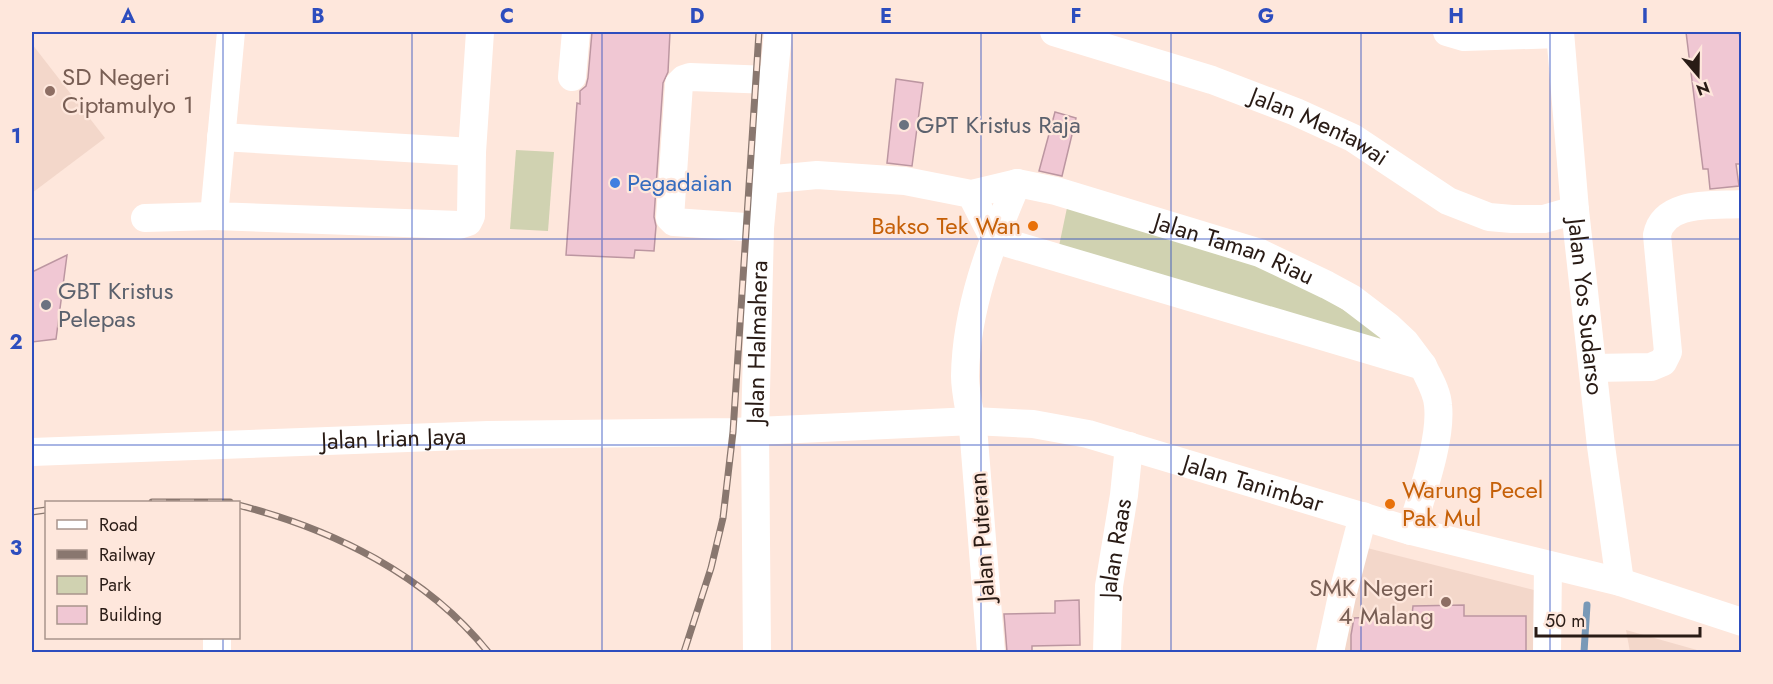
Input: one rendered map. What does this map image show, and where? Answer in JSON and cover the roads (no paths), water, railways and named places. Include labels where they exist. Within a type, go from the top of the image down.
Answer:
[{"type":"street","points":[[214,216],[231,32]]},
{"type":"street","points":[[145,218],[214,216],[463,224],[468,222],[471,216],[472,152],[480,32]]},
{"type":"street","points":[[572,77],[576,32]]},
{"type":"street","name":"Jalan Halmahera","points":[[757,652],[755,431],[760,228],[778,32]]},
{"type":"street","name":"Jalan Mentawai","points":[[1054,32],[1212,80],[1296,112],[1353,138],[1448,201],[1489,217],[1544,219],[1575,210]]},
{"type":"street","points":[[1447,32],[1464,37],[1560,33]]},
{"type":"street","name":"Jalan Yos Sudarso","points":[[1560,33],[1575,210],[1601,446],[1620,582]]},
{"type":"street","points":[[760,228],[674,222],[670,218],[679,84],[684,79],[690,78],[773,80]]},
{"type":"street","points":[[221,138],[472,152]]},
{"type":"street","name":"Jalan Taman Riau","points":[[764,180],[817,175],[905,181],[971,194],[1017,183],[1056,191],[1260,253],[1351,298],[1405,342],[1423,366],[1435,390],[1439,406],[1434,449],[1411,531]]},
{"type":"street","points":[[994,238],[1017,183]]},
{"type":"street","points":[[971,194],[994,238],[1423,366]]},
{"type":"street","points":[[1593,368],[1651,368],[1663,362],[1668,352],[1657,236],[1659,224],[1675,211],[1692,207],[1742,204]]},
{"type":"street","name":"Jalan Puteran","points":[[990,652],[973,421],[965,378],[969,336],[977,293],[994,238]]},
{"type":"street","name":"Jalan Tanimbar","points":[[755,431],[973,421],[1033,424],[1088,434],[1411,531],[1620,582],[1742,622]]},
{"type":"street","name":"Jalan Irian Jaya","points":[[32,452],[488,435],[755,431]]},
{"type":"street","name":"Jalan Raas","points":[[1107,652],[1109,586],[1124,495],[1129,446]]},
{"type":"street","points":[[1311,652],[1330,652],[1363,516]]},
{"type":"street","points":[[1547,652],[1548,565]]},
{"type":"waterway","points":[[1584,652],[1587,605]]},
{"type":"railway","points":[[684,652],[711,568],[723,518],[733,432],[759,32]]},
{"type":"railway","points":[[240,506],[308,527],[375,559],[407,578],[436,600],[488,652]]},
{"type":"railway","points":[[32,512],[45,510]]},
{"type":"place","name":"SD Negeri Ciptamulyo 1","points":[[50,91]]},
{"type":"place","name":"GPT Kristus Raja","points":[[904,125]]},
{"type":"place","name":"Pegadaian","points":[[615,183]]},
{"type":"place","name":"Bakso Tek Wan","points":[[1033,226]]},
{"type":"place","name":"GBT Kristus Pelepas","points":[[46,305]]},
{"type":"place","name":"Warung Pecel Pak Mul","points":[[1390,504]]},
{"type":"place","name":"SMK Negeri 4 Malang","points":[[1446,602]]}]
